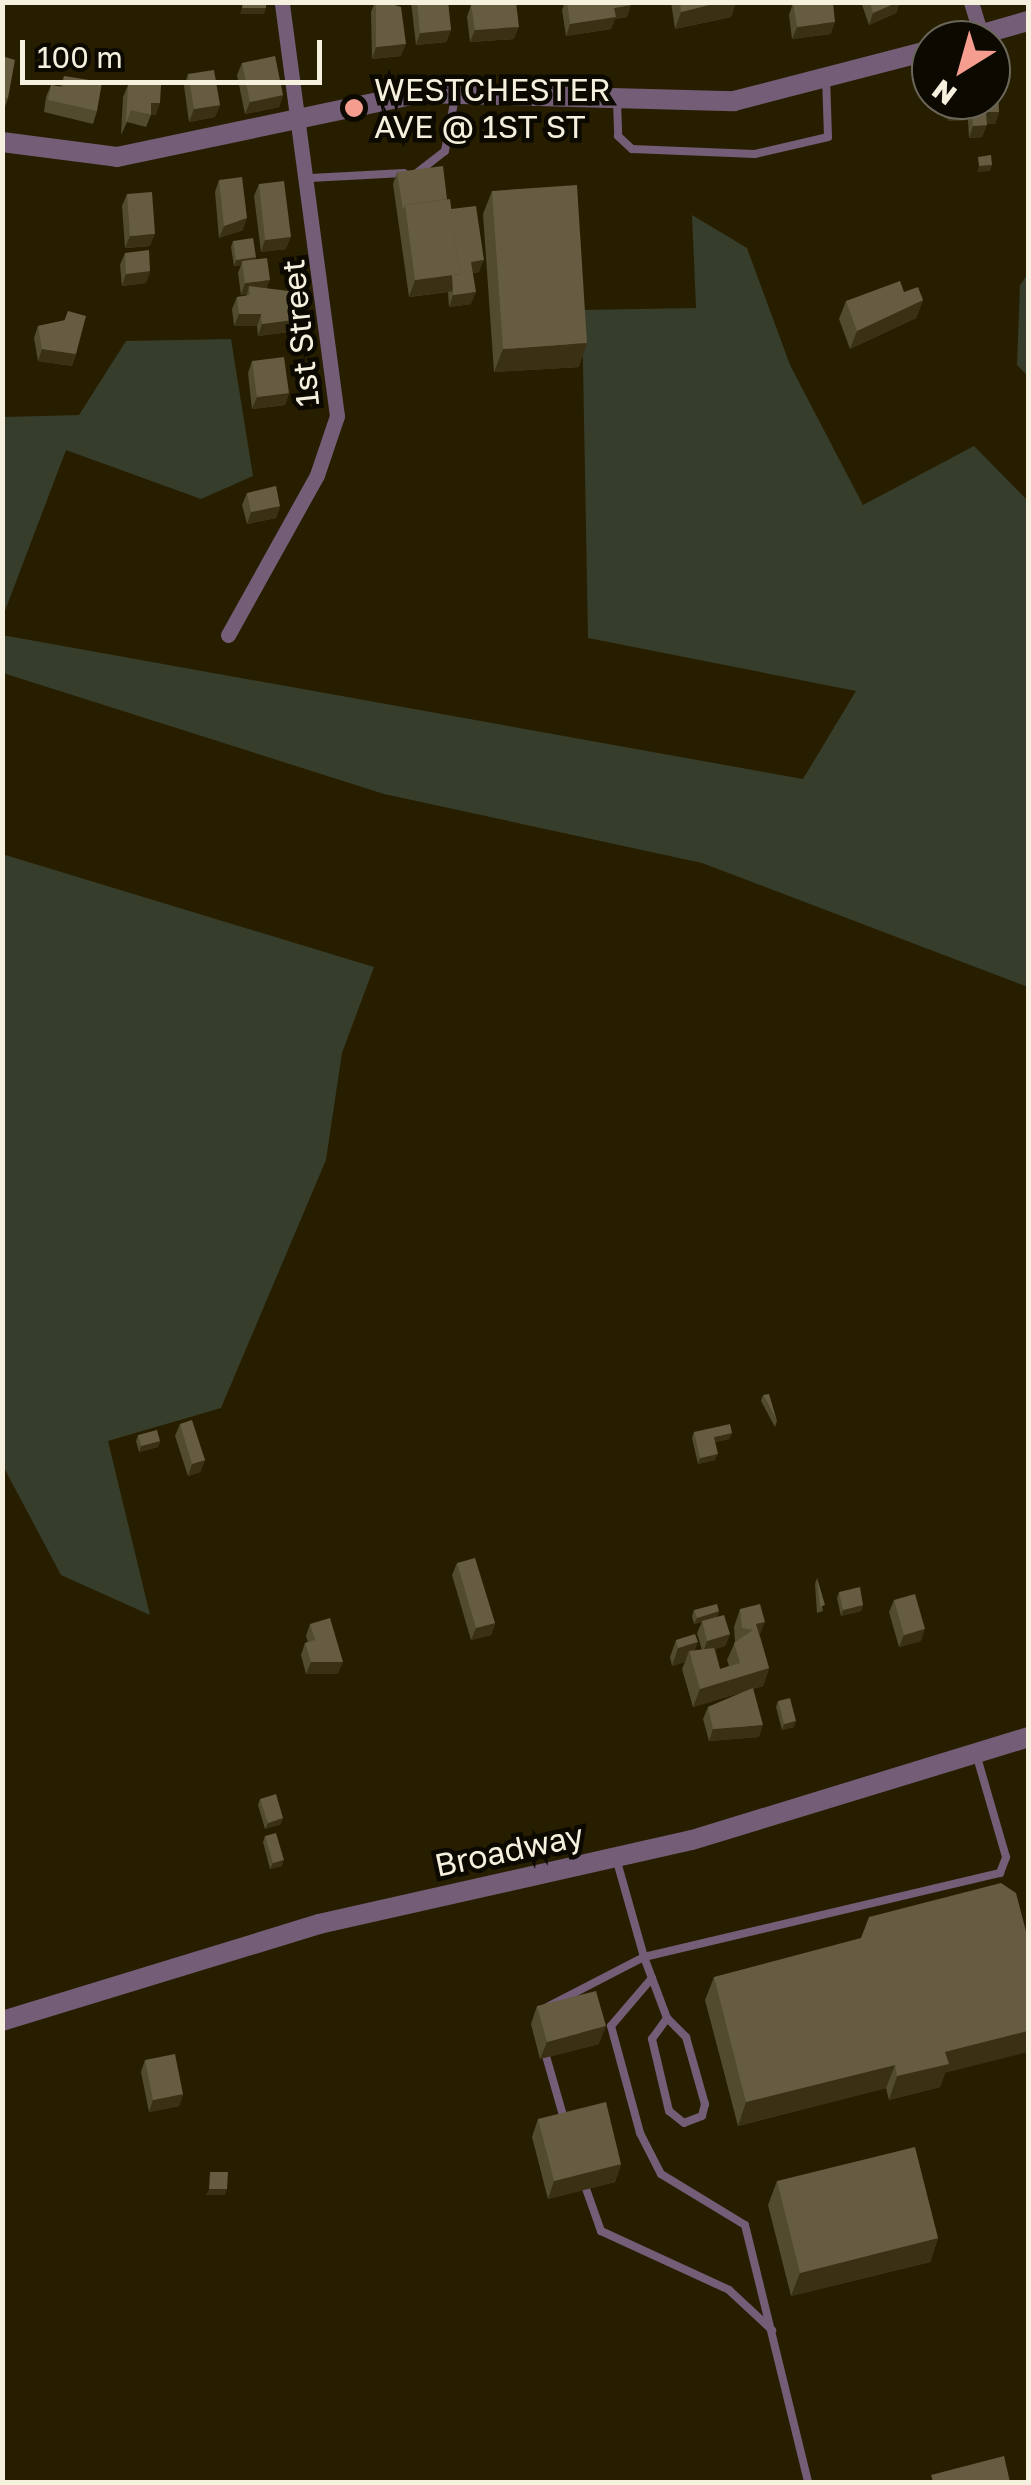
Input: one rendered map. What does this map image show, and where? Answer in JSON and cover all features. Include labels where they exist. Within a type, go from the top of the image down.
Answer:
[{"type":"street","name":"1st Street","points":[[228,635],[317,475],[337,416],[310,178],[282,2]]},
{"type":"street","points":[[2,142],[117,157],[302,118],[456,93],[734,101],[911,55]]},
{"type":"street","name":"Broadway","points":[[2,2021],[319,1924],[616,1858],[1028,1737]]},
{"type":"lane","points":[[617,97],[616,129],[632,148],[755,154],[828,138],[826,76]]},
{"type":"lane","points":[[310,178],[435,163],[453,133],[456,93]]},
{"type":"lane","points":[[540,2022],[567,1993],[644,1957],[1000,1873],[1006,1857],[976,1754]]},
{"type":"lane","points":[[616,1858],[644,1957],[668,2018],[686,2037],[705,2104],[702,2116],[684,2123],[669,2112],[652,2039],[668,2018]]},
{"type":"lane","points":[[652,1978],[611,2026],[640,2133],[661,2174],[745,2224],[808,2482]]},
{"type":"lane","points":[[540,2032],[568,2134]]},
{"type":"lane","points":[[579,2168],[601,2231],[729,2290],[772,2330]]},
{"type":"green space","points":[[692,215],[747,248],[790,365],[863,505],[974,446],[1028,501],[1028,987],[702,863],[384,794],[3,673],[2,635],[803,779],[856,691],[588,638],[582,310],[696,308]]},
{"type":"green space","points":[[1028,274],[1028,376],[1017,365],[1020,285]]},
{"type":"green space","points":[[231,339],[253,476],[201,499],[66,450],[3,616],[3,417],[79,415],[126,341]]},
{"type":"green space","points":[[2,854],[374,967],[342,1053],[326,1160],[221,1408],[108,1441],[150,1615],[61,1575],[3,1466]]},
{"type":"building","points":[[243,2],[266,2],[266,8],[242,8]]},
{"type":"building","points":[[376,2],[401,7],[406,44],[376,47]]},
{"type":"building","points":[[417,2],[448,2],[451,30],[420,33]]},
{"type":"building","points":[[516,2],[519,27],[475,30],[471,5]]},
{"type":"building","points":[[567,2],[631,5],[614,8],[616,17],[570,24]]},
{"type":"building","points":[[680,2],[721,2],[681,12]]},
{"type":"building","points":[[833,2],[835,22],[797,27],[793,3]]},
{"type":"building","points":[[870,2],[898,2],[873,13]]},
{"type":"building","points":[[2,56],[15,60],[8,98],[2,96]]},
{"type":"building","points":[[275,56],[283,95],[250,102],[242,63]]},
{"type":"building","points":[[214,70],[220,105],[194,109],[188,74]]},
{"type":"building","points":[[64,76],[102,82],[97,111],[48,100],[51,85],[63,87]]},
{"type":"building","points":[[128,85],[161,85],[160,103],[151,103],[151,115],[131,110],[126,123]]},
{"type":"building","points":[[973,120],[987,120],[987,125],[973,126]]},
{"type":"building","points":[[991,155],[992,165],[979,166],[978,157]]},
{"type":"building","points":[[443,166],[447,199],[405,205],[403,210],[397,172]]},
{"type":"building","points":[[242,177],[247,218],[224,226],[219,180]]},
{"type":"building","points":[[284,181],[291,237],[265,240],[259,184]]},
{"type":"building","points":[[577,185],[587,343],[503,349],[492,191]]},
{"type":"building","points":[[152,192],[155,234],[130,236],[127,194]]},
{"type":"building","points":[[450,199],[460,274],[415,280],[405,205]]},
{"type":"building","points":[[476,206],[484,260],[471,262],[476,292],[453,295],[452,275],[460,274],[451,209]]},
{"type":"building","points":[[253,238],[256,257],[236,260],[233,241]]},
{"type":"building","points":[[149,250],[150,271],[126,274],[125,253]]},
{"type":"building","points":[[267,258],[270,280],[245,283],[242,261]]},
{"type":"building","points":[[900,281],[904,292],[918,287],[923,300],[857,331],[846,301]]},
{"type":"building","points":[[249,286],[289,291],[293,320],[262,324],[261,314],[239,314],[237,297],[250,295]]},
{"type":"building","points":[[68,311],[86,316],[76,354],[42,349],[38,326],[65,320]]},
{"type":"building","points":[[284,357],[289,393],[257,397],[252,361]]},
{"type":"building","points":[[276,486],[280,506],[251,512],[247,493]]},
{"type":"building","points":[[769,1394],[777,1421],[763,1395]]},
{"type":"building","points":[[192,1420],[205,1460],[192,1464],[180,1424]]},
{"type":"building","points":[[730,1424],[732,1433],[714,1437],[718,1454],[700,1458],[694,1432]]},
{"type":"building","points":[[157,1430],[160,1441],[141,1446],[138,1435]]},
{"type":"building","points":[[475,1558],[495,1623],[476,1628],[457,1563]]},
{"type":"building","points":[[817,1578],[825,1605],[820,1607]]},
{"type":"building","points":[[860,1587],[863,1605],[843,1610],[839,1592]]},
{"type":"building","points":[[915,1594],[925,1629],[904,1635],[894,1600]]},
{"type":"building","points":[[717,1604],[719,1611],[697,1618],[694,1610]]},
{"type":"building","points":[[760,1604],[765,1622],[756,1624],[769,1668],[700,1689],[689,1651],[714,1648],[720,1669],[740,1663],[734,1643],[753,1630],[742,1628],[740,1609]]},
{"type":"building","points":[[724,1615],[730,1634],[707,1641],[702,1621]]},
{"type":"building","points":[[330,1618],[343,1662],[311,1662],[305,1643],[315,1640],[310,1624]]},
{"type":"building","points":[[695,1634],[698,1642],[678,1648],[676,1640]]},
{"type":"building","points":[[753,1688],[763,1725],[713,1729],[708,1707]]},
{"type":"building","points":[[790,1698],[796,1721],[784,1724],[778,1701]]},
{"type":"building","points":[[276,1794],[283,1818],[268,1823],[260,1799]]},
{"type":"building","points":[[276,1833],[284,1860],[273,1863],[265,1836]]},
{"type":"building","points":[[1001,1883],[1016,1893],[1028,1939],[1028,2031],[945,2052],[949,2064],[897,2076],[895,2065],[746,2102],[714,1977],[861,1938],[869,1917]]},
{"type":"building","points":[[596,1991],[606,2026],[547,2042],[537,2006]]},
{"type":"building","points":[[175,2054],[183,2094],[153,2100],[145,2060]]},
{"type":"building","points":[[606,2102],[621,2164],[554,2181],[538,2119]]},
{"type":"building","points":[[915,2147],[938,2238],[800,2273],[777,2181]]},
{"type":"building","points":[[210,2172],[228,2172],[227,2189],[209,2189]]},
{"type":"building","points":[[1004,2456],[1010,2482],[933,2482],[931,2475]]},
{"type":"place","name":"WESTCHESTER AVE @ 1ST ST","points":[[354,108]]}]
